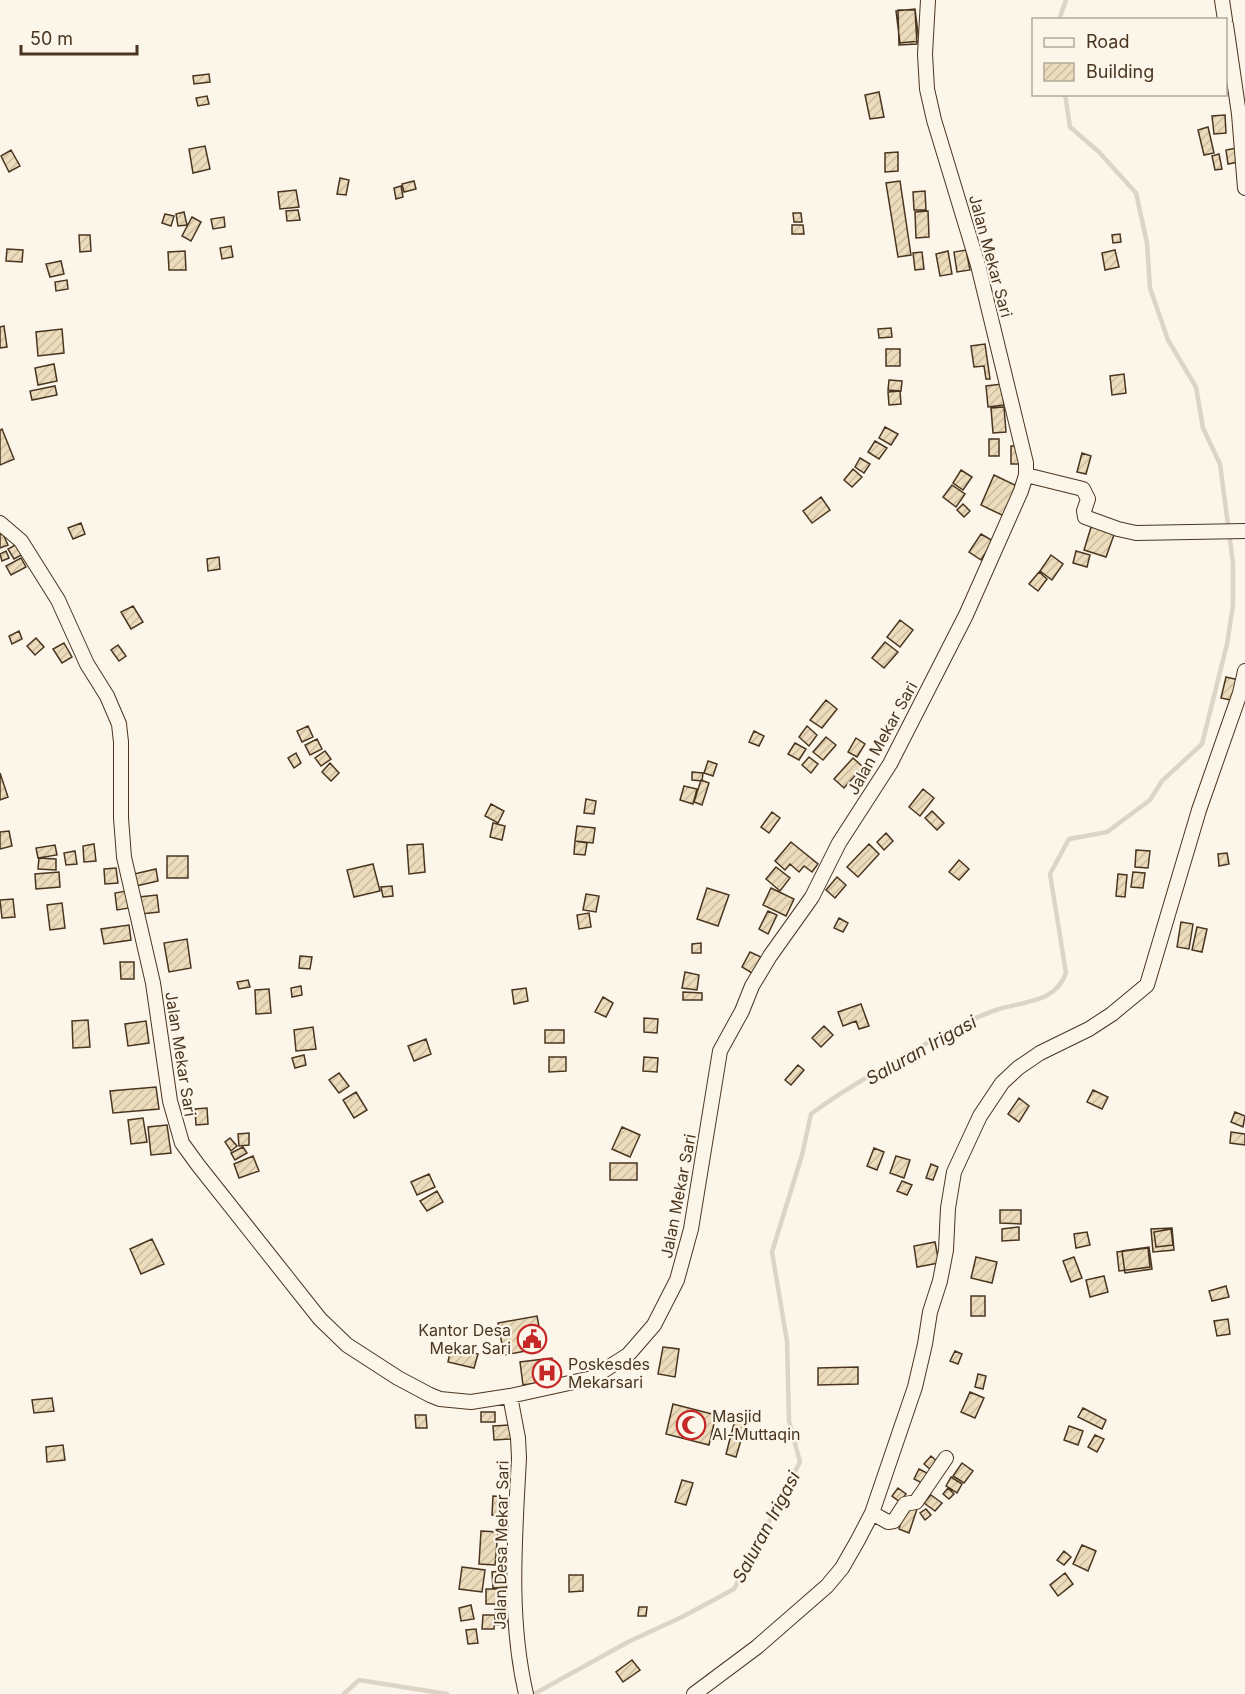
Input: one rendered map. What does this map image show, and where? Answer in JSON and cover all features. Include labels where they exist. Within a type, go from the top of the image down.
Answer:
[{"type":"street","name":"Jalan Mekar Sari","points":[[0,523],[21,541],[58,600],[87,664],[107,696],[119,724],[124,857],[153,982],[170,1101],[182,1143],[320,1319],[347,1345],[405,1382],[440,1399],[471,1402],[592,1378],[628,1355],[654,1324],[677,1280],[691,1229],[720,1051],[742,1011],[752,986],[770,956],[812,897],[839,843],[890,764],[962,624],[1026,476],[1026,463],[978,265],[934,120],[927,89],[925,54],[928,0]]},
{"type":"street","points":[[1222,0],[1225,18]]},
{"type":"street","points":[[1227,32],[1239,114],[1245,189]]},
{"type":"street","points":[[1026,476],[1083,489],[1088,499],[1084,511],[1085,517],[1118,530],[1136,533],[1245,531]]},
{"type":"street","points":[[694,1694],[757,1647],[827,1586],[842,1568],[872,1513],[915,1388],[930,1312],[940,1281],[946,1250],[948,1208],[954,1172],[980,1116],[1002,1083],[1018,1068],[1040,1053],[1089,1029],[1112,1014],[1147,985],[1199,810],[1240,693],[1245,671]]},
{"type":"street","name":"Jalan Desa Mekar Sari","points":[[510,1396],[518,1438],[519,1458],[514,1610],[525,1691]]},
{"type":"street","points":[[872,1513],[888,1522],[894,1521],[905,1504],[916,1502],[946,1458]]},
{"type":"building","points":[[915,9],[919,41],[900,43],[896,11]]},
{"type":"building","points":[[898,10],[915,10],[917,44],[899,45]]},
{"type":"building","points":[[209,74],[210,82],[194,84],[193,76]]},
{"type":"building","points":[[879,92],[884,117],[870,119],[865,95]]},
{"type":"building","points":[[207,96],[209,104],[198,106],[196,98]]},
{"type":"building","points":[[1225,115],[1226,133],[1214,134],[1212,116]]},
{"type":"building","points":[[1208,127],[1214,153],[1204,155],[1198,130]]},
{"type":"building","points":[[205,146],[210,169],[193,173],[189,149]]},
{"type":"building","points":[[1237,148],[1239,162],[1228,164],[1226,150]]},
{"type":"building","points":[[11,150],[20,166],[9,172],[1,156]]},
{"type":"building","points":[[898,152],[898,171],[885,172],[885,153]]},
{"type":"building","points":[[1219,154],[1222,169],[1215,170],[1212,156]]},
{"type":"building","points":[[340,178],[349,180],[346,195],[337,194]]},
{"type":"building","points":[[414,181],[416,189],[404,192],[402,184]]},
{"type":"building","points":[[900,181],[911,255],[898,257],[886,183]]},
{"type":"building","points":[[401,186],[403,197],[396,199],[394,188]]},
{"type":"building","points":[[296,190],[299,207],[280,209],[278,192]]},
{"type":"building","points":[[925,191],[926,210],[914,210],[913,192]]},
{"type":"building","points":[[298,210],[300,220],[287,221],[286,211]]},
{"type":"building","points":[[928,211],[929,237],[916,238],[915,212]]},
{"type":"building","points":[[184,212],[187,225],[178,226],[176,214]]},
{"type":"building","points":[[793,213],[801,213],[802,222],[794,222]]},
{"type":"building","points":[[165,214],[174,216],[171,226],[162,223]]},
{"type":"building","points":[[192,217],[201,222],[191,241],[182,236]]},
{"type":"building","points":[[224,217],[225,227],[213,229],[211,219]]},
{"type":"building","points":[[792,225],[803,225],[804,234],[792,234]]},
{"type":"building","points":[[1120,234],[1121,242],[1113,243],[1112,235]]},
{"type":"building","points":[[79,235],[90,235],[91,251],[80,252]]},
{"type":"building","points":[[231,246],[233,257],[222,259],[220,248]]},
{"type":"building","points":[[7,249],[23,250],[22,262],[6,261]]},
{"type":"building","points":[[966,250],[970,270],[957,272],[954,252]]},
{"type":"building","points":[[1115,250],[1119,267],[1105,270],[1102,253]]},
{"type":"building","points":[[185,251],[186,270],[169,270],[168,252]]},
{"type":"building","points":[[948,251],[952,274],[940,276],[936,254]]},
{"type":"building","points":[[922,252],[924,269],[915,270],[913,253]]},
{"type":"building","points":[[61,261],[64,274],[50,277],[46,264]]},
{"type":"building","points":[[67,280],[68,289],[56,291],[55,282]]},
{"type":"building","points":[[4,326],[7,347],[0,348],[0,327]]},
{"type":"building","points":[[891,328],[892,337],[879,338],[878,329]]},
{"type":"building","points":[[62,329],[64,353],[38,356],[36,332]]},
{"type":"building","points":[[985,344],[990,379],[986,379],[984,366],[974,367],[971,346]]},
{"type":"building","points":[[886,349],[900,349],[900,366],[886,366]]},
{"type":"building","points":[[54,364],[57,381],[38,385],[35,368]]},
{"type":"building","points":[[1124,374],[1126,393],[1112,395],[1110,376]]},
{"type":"building","points":[[889,380],[902,381],[901,391],[888,390]]},
{"type":"building","points":[[1002,384],[1004,405],[988,407],[986,386]]},
{"type":"building","points":[[55,386],[57,395],[32,400],[30,391]]},
{"type":"building","points":[[900,391],[901,404],[889,405],[888,392]]},
{"type":"building","points":[[1004,407],[1006,432],[993,433],[991,408]]},
{"type":"building","points":[[885,427],[898,434],[891,445],[879,438]]},
{"type":"building","points":[[2,429],[14,459],[0,465],[0,430]]},
{"type":"building","points":[[989,439],[999,439],[999,456],[989,456]]},
{"type":"building","points":[[875,441],[887,448],[879,459],[868,452]]},
{"type":"building","points":[[1011,446],[1018,446],[1019,464],[1011,464]]},
{"type":"building","points":[[1082,453],[1091,456],[1086,474],[1077,472]]},
{"type":"building","points":[[860,458],[870,464],[864,473],[855,467]]},
{"type":"building","points":[[853,469],[862,477],[852,487],[844,480]]},
{"type":"building","points":[[961,470],[972,477],[963,490],[953,483]]},
{"type":"building","points":[[994,475],[1017,486],[1004,516],[981,505]]},
{"type":"building","points":[[952,485],[965,494],[956,507],[943,497]]},
{"type":"building","points":[[821,497],[830,510],[812,523],[803,511]]},
{"type":"building","points":[[963,504],[970,511],[964,517],[957,510]]},
{"type":"building","points":[[81,523],[85,534],[73,539],[68,528]]},
{"type":"building","points":[[1092,524],[1115,532],[1106,557],[1084,550]]},
{"type":"building","points":[[3,534],[8,545],[0,548],[0,535]]},
{"type":"building","points":[[981,534],[993,541],[981,560],[969,552]]},
{"type":"building","points":[[19,543],[25,553],[14,559],[8,549]]},
{"type":"building","points":[[6,551],[9,558],[2,561],[0,554]]},
{"type":"building","points":[[1076,551],[1090,555],[1087,567],[1073,563]]},
{"type":"building","points":[[1051,555],[1063,564],[1052,580],[1040,571]]},
{"type":"building","points":[[219,557],[220,569],[208,571],[207,559]]},
{"type":"building","points":[[21,558],[26,567],[11,575],[6,566]]},
{"type":"building","points":[[1039,572],[1047,579],[1038,591],[1029,584]]},
{"type":"building","points":[[133,606],[143,622],[131,629],[121,612]]},
{"type":"building","points":[[900,620],[913,630],[900,647],[887,637]]},
{"type":"building","points":[[19,631],[22,639],[12,644],[9,636]]},
{"type":"building","points":[[36,638],[44,647],[35,655],[27,646]]},
{"type":"building","points":[[885,642],[898,652],[884,668],[872,658]]},
{"type":"building","points":[[64,643],[72,657],[62,663],[53,649]]},
{"type":"building","points":[[118,645],[126,656],[119,661],[111,650]]},
{"type":"building","points":[[1226,677],[1239,680],[1235,701],[1221,698]]},
{"type":"building","points":[[826,700],[837,709],[822,728],[810,720]]},
{"type":"building","points":[[308,726],[313,737],[302,742],[297,731]]},
{"type":"building","points":[[807,726],[817,735],[809,746],[799,737]]},
{"type":"building","points":[[754,731],[764,736],[759,746],[749,742]]},
{"type":"building","points":[[826,737],[836,745],[823,760],[813,752]]},
{"type":"building","points":[[856,738],[865,744],[857,757],[848,752]]},
{"type":"building","points":[[317,739],[322,749],[310,755],[305,745]]},
{"type":"building","points":[[795,743],[806,749],[799,760],[788,754]]},
{"type":"building","points":[[325,751],[331,759],[321,766],[315,758]]},
{"type":"building","points":[[296,753],[301,763],[294,768],[288,758]]},
{"type":"building","points":[[809,757],[818,764],[811,773],[802,765]]},
{"type":"building","points":[[853,758],[863,767],[844,788],[834,779]]},
{"type":"building","points":[[708,761],[717,764],[713,776],[704,773]]},
{"type":"building","points":[[330,763],[339,773],[331,781],[322,772]]},
{"type":"building","points":[[692,772],[703,773],[702,781],[692,780]]},
{"type":"building","points":[[0,773],[8,797],[0,800]]},
{"type":"building","points":[[701,780],[709,783],[702,805],[694,802]]},
{"type":"building","points":[[684,786],[697,789],[693,804],[680,800]]},
{"type":"building","points":[[923,789],[934,798],[920,816],[909,807]]},
{"type":"building","points":[[586,799],[596,801],[594,814],[584,813]]},
{"type":"building","points":[[491,804],[504,811],[498,823],[485,816]]},
{"type":"building","points":[[932,811],[944,823],[937,830],[925,818]]},
{"type":"building","points":[[772,812],[780,818],[769,833],[761,827]]},
{"type":"building","points":[[493,823],[505,826],[502,840],[490,837]]},
{"type":"building","points":[[577,826],[595,828],[593,843],[575,841]]},
{"type":"building","points":[[9,831],[12,846],[0,849],[0,832]]},
{"type":"building","points":[[886,833],[893,841],[884,850],[877,842]]},
{"type":"building","points":[[575,841],[587,843],[585,855],[574,854]]},
{"type":"building","points":[[791,842],[818,864],[812,872],[804,866],[799,872],[790,864],[785,870],[775,861]]},
{"type":"building","points":[[94,844],[96,861],[84,862],[83,846]]},
{"type":"building","points":[[423,844],[425,872],[409,874],[407,845]]},
{"type":"building","points":[[869,844],[879,854],[858,877],[847,867]]},
{"type":"building","points":[[55,845],[57,855],[38,858],[36,848]]},
{"type":"building","points":[[1136,850],[1150,851],[1148,868],[1135,867]]},
{"type":"building","points":[[75,851],[77,864],[66,865],[64,853]]},
{"type":"building","points":[[1227,853],[1229,864],[1219,866],[1218,854]]},
{"type":"building","points":[[167,856],[188,856],[188,878],[167,878]]},
{"type":"building","points":[[39,858],[56,859],[56,870],[38,869]]},
{"type":"building","points":[[959,860],[969,869],[959,880],[949,872]]},
{"type":"building","points":[[373,864],[380,891],[354,897],[347,870]]},
{"type":"building","points":[[776,867],[790,878],[780,891],[766,879]]},
{"type":"building","points":[[116,868],[118,883],[105,884],[104,869]]},
{"type":"building","points":[[156,869],[158,881],[136,886],[134,874]]},
{"type":"building","points":[[59,872],[60,887],[36,889],[35,874]]},
{"type":"building","points":[[1133,872],[1145,873],[1143,888],[1131,887]]},
{"type":"building","points":[[1118,874],[1127,875],[1125,897],[1116,896]]},
{"type":"building","points":[[837,877],[846,885],[835,898],[826,890]]},
{"type":"building","points":[[392,886],[393,896],[383,897],[381,887]]},
{"type":"building","points":[[707,888],[729,895],[718,926],[697,919]]},
{"type":"building","points":[[771,888],[794,899],[786,916],[763,905]]},
{"type":"building","points":[[126,891],[129,908],[117,910],[115,893]]},
{"type":"building","points":[[586,894],[599,896],[596,912],[583,910]]},
{"type":"building","points":[[157,895],[159,912],[141,914],[139,897]]},
{"type":"building","points":[[13,899],[15,917],[2,918],[0,900]]},
{"type":"building","points":[[62,903],[65,928],[50,930],[47,905]]},
{"type":"building","points":[[768,911],[777,915],[768,934],[759,929]]},
{"type":"building","points":[[589,913],[591,927],[579,929],[577,915]]},
{"type":"building","points":[[839,918],[848,923],[843,932],[834,928]]},
{"type":"building","points":[[1181,922],[1193,924],[1189,949],[1177,947]]},
{"type":"building","points":[[129,925],[131,940],[104,944],[101,929]]},
{"type":"building","points":[[1197,927],[1207,929],[1202,952],[1192,950]]},
{"type":"building","points":[[187,939],[191,968],[169,972],[164,943]]},
{"type":"building","points":[[701,943],[701,953],[692,953],[692,944]]},
{"type":"building","points":[[750,952],[761,957],[752,973],[742,967]]},
{"type":"building","points":[[300,956],[312,957],[310,969],[299,968]]},
{"type":"building","points":[[120,962],[134,962],[134,979],[121,979]]},
{"type":"building","points":[[685,972],[699,975],[697,990],[682,988]]},
{"type":"building","points":[[248,980],[250,987],[239,989],[237,982]]},
{"type":"building","points":[[301,986],[302,995],[292,997],[291,988]]},
{"type":"building","points":[[526,988],[528,1001],[514,1004],[512,990]]},
{"type":"building","points":[[269,989],[271,1013],[256,1014],[255,990]]},
{"type":"building","points":[[683,992],[702,993],[702,1000],[683,1000]]},
{"type":"building","points":[[603,997],[613,1003],[606,1017],[595,1012]]},
{"type":"building","points":[[861,1004],[869,1026],[859,1029],[856,1021],[843,1026],[838,1012]]},
{"type":"building","points":[[644,1018],[658,1019],[657,1033],[644,1032]]},
{"type":"building","points":[[88,1020],[90,1047],[73,1048],[72,1021]]},
{"type":"building","points":[[146,1021],[149,1043],[128,1046],[125,1024]]},
{"type":"building","points":[[824,1026],[833,1035],[821,1047],[812,1038]]},
{"type":"building","points":[[313,1027],[316,1049],[296,1051],[294,1030]]},
{"type":"building","points":[[545,1030],[564,1030],[564,1043],[545,1043]]},
{"type":"building","points":[[426,1039],[431,1054],[414,1061],[408,1046]]},
{"type":"building","points":[[304,1055],[306,1065],[295,1068],[292,1058]]},
{"type":"building","points":[[549,1057],[566,1057],[566,1071],[549,1072]]},
{"type":"building","points":[[644,1057],[658,1058],[657,1072],[643,1071]]},
{"type":"building","points":[[798,1065],[804,1070],[791,1085],[785,1080]]},
{"type":"building","points":[[339,1073],[349,1086],[339,1093],[329,1080]]},
{"type":"building","points":[[156,1087],[159,1109],[113,1113],[110,1091]]},
{"type":"building","points":[[1093,1090],[1108,1097],[1102,1109],[1087,1102]]},
{"type":"building","points":[[356,1092],[367,1110],[354,1118],[343,1100]]},
{"type":"building","points":[[1019,1098],[1029,1106],[1019,1122],[1008,1114]]},
{"type":"building","points":[[207,1108],[208,1124],[196,1125],[195,1109]]},
{"type":"building","points":[[1235,1112],[1245,1116],[1243,1127],[1231,1122]]},
{"type":"building","points":[[143,1118],[147,1142],[131,1144],[128,1120]]},
{"type":"building","points":[[167,1125],[171,1153],[151,1155],[148,1127]]},
{"type":"building","points":[[622,1127],[640,1135],[630,1157],[612,1149]]},
{"type":"building","points":[[1231,1132],[1245,1134],[1245,1145],[1230,1143]]},
{"type":"building","points":[[249,1133],[249,1145],[239,1146],[238,1134]]},
{"type":"building","points":[[230,1138],[237,1146],[231,1151],[225,1142]]},
{"type":"building","points":[[243,1147],[247,1153],[235,1160],[231,1153]]},
{"type":"building","points":[[874,1148],[884,1152],[877,1170],[867,1166]]},
{"type":"building","points":[[253,1156],[259,1171],[239,1178],[234,1164]]},
{"type":"building","points":[[896,1156],[910,1160],[904,1178],[890,1173]]},
{"type":"building","points":[[610,1163],[637,1163],[637,1180],[610,1180]]},
{"type":"building","points":[[931,1164],[938,1167],[933,1180],[926,1178]]},
{"type":"building","points":[[429,1174],[435,1187],[417,1195],[411,1182]]},
{"type":"building","points":[[902,1181],[912,1185],[907,1195],[897,1191]]},
{"type":"building","points":[[437,1191],[443,1202],[427,1211],[420,1201]]},
{"type":"building","points":[[1000,1210],[1021,1210],[1021,1224],[1000,1223]]},
{"type":"building","points":[[1019,1227],[1019,1240],[1002,1241],[1002,1229]]},
{"type":"building","points":[[1172,1228],[1174,1250],[1153,1252],[1151,1229]]},
{"type":"building","points":[[1171,1229],[1173,1245],[1156,1247],[1154,1232]]},
{"type":"building","points":[[1087,1232],[1090,1245],[1076,1248],[1074,1234]]},
{"type":"building","points":[[152,1239],[164,1264],[141,1274],[130,1249]]},
{"type":"building","points":[[935,1242],[939,1263],[917,1267],[914,1246]]},
{"type":"building","points":[[1149,1247],[1152,1269],[1125,1273],[1122,1251]]},
{"type":"building","points":[[1148,1248],[1150,1267],[1119,1271],[1117,1252]]},
{"type":"building","points":[[976,1257],[997,1262],[992,1283],[971,1278]]},
{"type":"building","points":[[1074,1257],[1082,1278],[1071,1282],[1063,1261]]},
{"type":"building","points":[[1104,1276],[1108,1292],[1090,1297],[1086,1280]]},
{"type":"building","points":[[1226,1286],[1229,1297],[1212,1301],[1209,1291]]},
{"type":"building","points":[[971,1296],[985,1296],[985,1316],[971,1316]]},
{"type":"building","points":[[537,1316],[543,1348],[504,1355],[498,1323]]},
{"type":"building","points":[[1228,1319],[1230,1334],[1217,1336],[1214,1321]]},
{"type":"building","points":[[451,1347],[478,1354],[474,1368],[448,1362]]},
{"type":"building","points":[[663,1347],[679,1349],[675,1377],[658,1374]]},
{"type":"building","points":[[955,1351],[962,1354],[958,1364],[950,1361]]},
{"type":"building","points":[[552,1358],[556,1380],[523,1385],[520,1362]]},
{"type":"building","points":[[858,1367],[858,1384],[818,1385],[818,1368]]},
{"type":"building","points":[[978,1374],[986,1376],[983,1389],[975,1387]]},
{"type":"building","points":[[970,1392],[984,1398],[975,1418],[961,1412]]},
{"type":"building","points":[[52,1398],[54,1411],[34,1413],[32,1400]]},
{"type":"building","name":"Masjid Al-Muttaqin","points":[[673,1404],[716,1415],[709,1445],[666,1434]]},
{"type":"building","points":[[1083,1408],[1106,1420],[1102,1429],[1078,1417]]},
{"type":"building","points":[[481,1412],[495,1412],[495,1422],[481,1422]]},
{"type":"building","points":[[415,1415],[426,1415],[427,1428],[416,1428]]},
{"type":"building","points":[[735,1420],[746,1423],[736,1457],[726,1454]]},
{"type":"building","points":[[510,1425],[511,1439],[494,1440],[493,1426]]},
{"type":"building","points":[[1069,1426],[1083,1431],[1078,1445],[1064,1440]]},
{"type":"building","points":[[1095,1435],[1104,1439],[1097,1452],[1088,1447]]},
{"type":"building","points":[[63,1445],[65,1460],[47,1462],[46,1447]]},
{"type":"building","points":[[931,1456],[938,1462],[931,1470],[924,1464]]},
{"type":"building","points":[[962,1463],[973,1471],[964,1483],[953,1476]]},
{"type":"building","points":[[919,1469],[927,1473],[922,1483],[914,1479]]},
{"type":"building","points":[[951,1477],[962,1484],[957,1493],[946,1486]]},
{"type":"building","points":[[682,1480],[693,1483],[686,1505],[675,1502]]},
{"type":"building","points":[[898,1488],[906,1494],[900,1502],[892,1496]]},
{"type":"building","points":[[948,1488],[954,1494],[949,1499],[943,1494]]},
{"type":"building","points":[[931,1495],[942,1503],[935,1511],[924,1503]]},
{"type":"building","points":[[493,1496],[506,1497],[505,1516],[492,1515]]},
{"type":"building","points":[[906,1505],[917,1509],[909,1533],[899,1529]]},
{"type":"building","points":[[926,1509],[931,1515],[925,1520],[920,1513]]},
{"type":"building","points":[[481,1531],[498,1532],[495,1565],[479,1564]]},
{"type":"building","points":[[1082,1545],[1096,1551],[1088,1571],[1073,1564]]},
{"type":"building","points":[[1064,1551],[1071,1557],[1064,1565],[1057,1560]]},
{"type":"building","points":[[462,1567],[485,1570],[482,1592],[459,1589]]},
{"type":"building","points":[[509,1570],[510,1587],[493,1588],[492,1572]]},
{"type":"building","points":[[1065,1573],[1073,1584],[1058,1596],[1050,1585]]},
{"type":"building","points":[[569,1575],[583,1575],[583,1591],[569,1592]]},
{"type":"building","points":[[486,1589],[511,1589],[511,1604],[486,1604]]},
{"type":"building","points":[[471,1605],[474,1619],[461,1621],[459,1608]]},
{"type":"building","points":[[639,1607],[647,1607],[646,1616],[638,1616]]},
{"type":"building","points":[[496,1608],[508,1608],[508,1625],[496,1625]]},
{"type":"building","points":[[483,1615],[495,1615],[494,1629],[482,1629]]},
{"type":"building","points":[[476,1629],[478,1643],[468,1644],[466,1630]]},
{"type":"building","points":[[632,1660],[640,1670],[623,1682],[616,1672]]},
{"type":"waterway","name":"Saluran Irigasi","points":[[1060,18],[1066,0]]},
{"type":"waterway","name":"Saluran Irigasi","points":[[534,1694],[628,1642],[734,1589],[800,1462],[789,1421],[787,1341],[772,1252],[802,1155],[811,1114],[861,1081],[954,1029],[985,1014],[1037,1000],[1054,991],[1066,973],[1050,874],[1069,839],[1107,832],[1150,800],[1162,781],[1202,744],[1227,644],[1233,605],[1233,563],[1220,464],[1203,428],[1196,387],[1168,340],[1150,288],[1147,243],[1136,193],[1099,152],[1070,127],[1065,96]]},
{"type":"waterway","name":"Saluran Irigasi","points":[[344,1694],[359,1680],[447,1694]]},
{"type":"place","name":"Kantor Desa Mekar Sari","points":[[532,1339]]},
{"type":"place","name":"Poskesdes Mekarsari","points":[[547,1373]]},
{"type":"place","name":"Masjid Al-Muttaqin","points":[[691,1425]]}]
